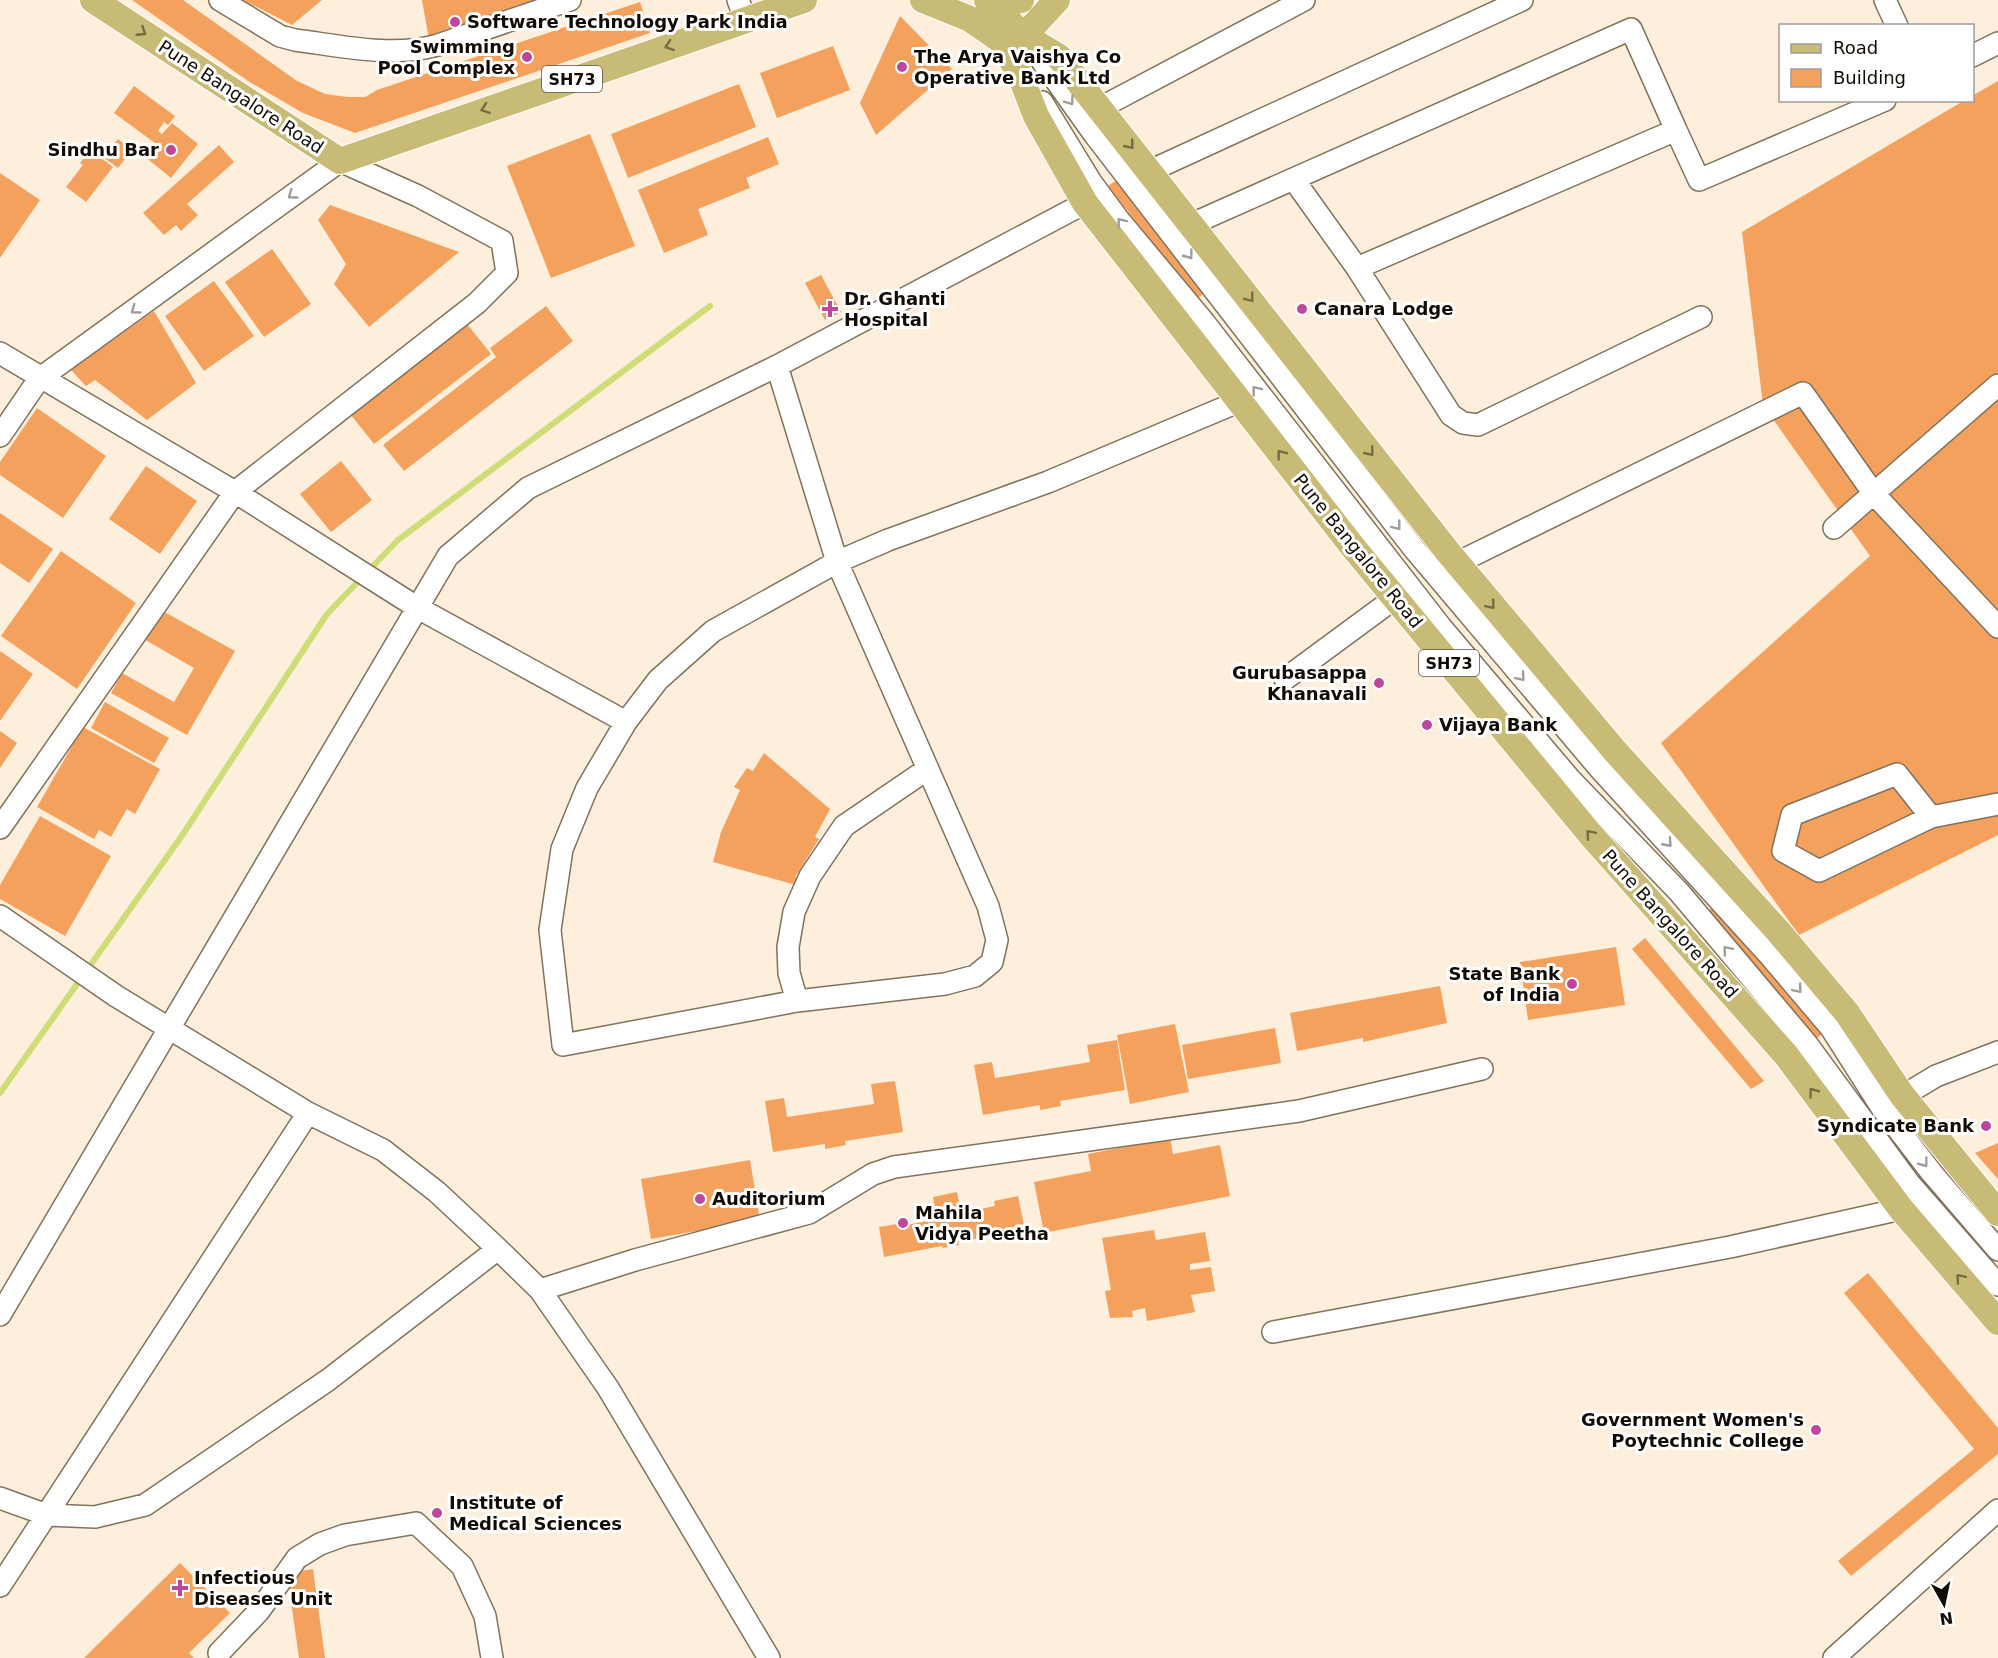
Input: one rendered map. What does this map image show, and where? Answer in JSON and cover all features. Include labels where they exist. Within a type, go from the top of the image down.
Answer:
[{"type":"main road","name":"Pune Bangalore Road","points":[[93,0],[340,161],[742,10],[804,0]]},
{"type":"main road","name":"Pune Bangalore Road","points":[[923,0],[1059,57],[1456,563],[1615,751],[1777,930],[1847,1013],[1892,1102],[1998,1213]]},
{"type":"main road","points":[[990,3],[1021,0]]},
{"type":"main road","points":[[1013,38],[1056,0]]},
{"type":"main road","points":[[1059,57],[1051,34],[1065,0]]},
{"type":"main road","name":"Pune Bangalore Road","points":[[990,3],[1013,38],[1022,80],[1036,116],[1085,203],[1395,598],[1590,834],[1855,1130],[1901,1209],[1998,1322]]},
{"type":"street","points":[[220,0],[280,36],[295,40],[397,52],[417,51],[438,45],[570,0]]},
{"type":"street","points":[[1100,108],[1304,0]]},
{"type":"street","points":[[1150,171],[1522,0]]},
{"type":"street","points":[[1885,0],[1896,24]]},
{"type":"street","points":[[1192,224],[1631,29],[1700,180],[1880,102]]},
{"type":"street","points":[[1013,38],[1094,134],[1414,549],[1600,769],[1770,956],[1831,1028],[1892,1102],[1930,1172],[1998,1250]]},
{"type":"street","points":[[1013,38],[1091,182],[1119,220],[1204,322],[1441,627],[1570,779],[1679,892],[1807,1044],[1855,1130],[1909,1183],[1998,1285]]},
{"type":"street","points":[[1974,56],[1998,43]]},
{"type":"street","points":[[1357,268],[1676,130]]},
{"type":"street","points":[[0,436],[39,379],[340,161],[418,196],[501,241],[507,273],[477,303],[235,492],[0,828]]},
{"type":"street","points":[[1294,180],[1357,268],[1451,415],[1463,423],[1478,425],[1701,317]]},
{"type":"street","points":[[0,1316],[448,556],[528,489],[777,366],[1085,203]]},
{"type":"street","points":[[0,353],[39,379],[235,492],[418,608],[626,722]]},
{"type":"street","points":[[777,366],[837,562],[926,770],[988,906],[997,940],[992,962],[975,976],[945,984],[797,1000],[562,1045],[550,930],[562,849],[588,788],[626,722],[658,680],[713,631],[837,562],[888,540],[1048,482],[1240,401]]},
{"type":"street","points":[[1834,528],[1998,385]]},
{"type":"street","points":[[1456,563],[1803,393],[1874,494],[1998,627]]},
{"type":"street","points":[[1285,678],[1395,598]]},
{"type":"street","points":[[797,1000],[789,973],[788,947],[794,912],[810,876],[844,826],[926,770]]},
{"type":"street","points":[[1931,817],[1898,774],[1792,815],[1783,851],[1819,871],[1931,817],[1998,804]]},
{"type":"street","points":[[0,916],[116,996],[308,1113],[383,1150],[437,1192],[498,1249],[540,1290],[608,1388],[769,1658]]},
{"type":"street","points":[[1855,1130],[1892,1102],[1936,1076],[1998,1052]]},
{"type":"street","points":[[540,1290],[635,1260],[802,1216],[873,1174],[894,1167],[1299,1111],[1482,1069]]},
{"type":"street","points":[[0,1586],[308,1113]]},
{"type":"street","points":[[1273,1332],[1730,1247],[1901,1209]]},
{"type":"street","points":[[0,1498],[47,1515],[95,1517],[145,1505],[328,1380],[498,1249]]},
{"type":"street","points":[[1834,1658],[1998,1510]]},
{"type":"street","points":[[219,1653],[259,1611],[297,1558],[320,1544],[345,1535],[416,1523],[462,1566],[485,1616],[492,1658]]},
{"type":"building","name":"Swimming Pool Complex","points":[[132,0],[183,0],[297,81],[325,94],[348,97],[365,97],[377,90],[640,2],[650,33],[355,133],[303,113],[248,81]]},
{"type":"building","points":[[243,0],[322,0],[292,25]]},
{"type":"building","name":"Software Technology Park India","points":[[422,0],[537,0],[430,45]]},
{"type":"building","points":[[900,16],[952,69],[876,135],[860,103]]},
{"type":"building","points":[[833,46],[850,90],[777,118],[760,73]]},
{"type":"building","points":[[1998,81],[1998,835],[1799,935],[1661,743],[1870,556],[1763,405],[1742,232],[1962,102],[1974,102],[1974,95]]},
{"type":"building","points":[[739,84],[756,127],[628,178],[611,134]]},
{"type":"building","points":[[134,86],[175,116],[168,125],[164,122],[158,131],[162,134],[172,123],[198,144],[171,178],[144,156],[155,143],[114,113]]},
{"type":"building","points":[[590,134],[635,246],[551,278],[507,166]]},
{"type":"building","points":[[768,137],[779,164],[746,178],[750,188],[698,209],[708,235],[664,253],[638,190]]},
{"type":"building","points":[[118,139],[132,150],[118,168],[103,157]]},
{"type":"building","points":[[97,141],[108,150],[101,158],[113,167],[86,202],[66,187],[83,165],[80,163]]},
{"type":"building","points":[[219,145],[234,162],[187,204],[198,215],[181,231],[176,225],[164,235],[143,213]]},
{"type":"building","points":[[0,173],[40,200],[0,258]]},
{"type":"building","points":[[1124,175],[1211,288],[1197,299],[1108,186]]},
{"type":"building","points":[[330,205],[459,252],[369,327],[334,284],[346,264],[318,220]]},
{"type":"building","points":[[272,249],[311,304],[264,337],[225,282]]},
{"type":"building","points":[[821,275],[841,312],[825,320],[805,283]]},
{"type":"building","points":[[214,281],[254,336],[204,371],[165,316]]},
{"type":"building","points":[[546,306],[573,341],[404,471],[383,445],[496,357],[490,348]]},
{"type":"building","points":[[154,311],[196,383],[147,420],[95,380],[86,386],[71,370]]},
{"type":"building","points":[[464,320],[491,354],[374,444],[347,410]]},
{"type":"building","points":[[37,408],[106,456],[63,518],[0,475],[0,462]]},
{"type":"building","points":[[341,461],[372,500],[331,532],[300,494]]},
{"type":"building","points":[[146,466],[197,501],[160,554],[109,519]]},
{"type":"building","points":[[0,513],[53,549],[29,583],[0,563]]},
{"type":"building","points":[[61,551],[136,603],[77,689],[1,636]]},
{"type":"building","points":[[159,609],[235,651],[187,735],[111,693],[122,673],[174,702],[194,668],[142,638]]},
{"type":"building","points":[[0,651],[33,674],[0,721]]},
{"type":"building","points":[[105,702],[169,738],[154,763],[91,728]]},
{"type":"building","points":[[83,727],[160,769],[135,814],[127,809],[111,837],[99,830],[94,839],[37,807]]},
{"type":"building","points":[[0,731],[17,743],[0,768]]},
{"type":"building","points":[[764,753],[830,809],[815,837],[819,839],[795,877],[799,878],[796,885],[713,862],[721,832],[740,790],[734,787],[747,768],[753,771]]},
{"type":"building","points":[[40,816],[111,856],[65,936],[0,899],[0,885]]},
{"type":"building","points":[[1719,902],[1827,1030],[1812,1042],[1703,915]]},
{"type":"building","points":[[1645,938],[1764,1081],[1751,1089],[1632,949]]},
{"type":"building","name":"State Bank of India","points":[[1616,947],[1625,1005],[1528,1020],[1520,962]]},
{"type":"building","points":[[1440,986],[1447,1023],[1363,1042],[1363,1038],[1297,1051],[1290,1013]]},
{"type":"building","points":[[1175,1024],[1189,1092],[1130,1104],[1117,1035]]},
{"type":"building","points":[[1275,1028],[1281,1063],[1188,1079],[1182,1045]]},
{"type":"building","points":[[1117,1040],[1125,1090],[1060,1101],[1061,1106],[1040,1110],[1040,1105],[983,1115],[974,1065],[992,1062],[995,1078],[1090,1062],[1087,1045]]},
{"type":"building","points":[[895,1081],[903,1132],[845,1141],[846,1145],[825,1149],[825,1144],[773,1152],[765,1101],[784,1098],[787,1117],[874,1104],[871,1084]]},
{"type":"building","points":[[1170,1138],[1173,1154],[1220,1145],[1230,1196],[1044,1233],[1034,1182],[1091,1171],[1088,1154]]},
{"type":"building","points":[[1998,1143],[1998,1179],[1975,1153]]},
{"type":"building","name":"Auditorium","points":[[750,1160],[760,1220],[651,1239],[641,1179]]},
{"type":"building","points":[[957,1192],[961,1213],[995,1206],[994,1201],[1018,1196],[1025,1230],[958,1242],[959,1245],[884,1257],[879,1227],[897,1224],[897,1227],[937,1219],[933,1197]]},
{"type":"building","points":[[1154,1230],[1156,1240],[1205,1232],[1210,1261],[1190,1264],[1190,1270],[1211,1267],[1215,1291],[1191,1295],[1195,1312],[1147,1321],[1145,1308],[1132,1311],[1133,1317],[1110,1318],[1105,1291],[1111,1290],[1102,1238]]},
{"type":"building","points":[[1868,1273],[1998,1428],[1998,1454],[1851,1576],[1838,1561],[1974,1449],[1844,1293]]},
{"type":"building","name":"Infectious Diseases Unit","points":[[180,1563],[230,1613],[189,1653],[194,1658],[84,1658]]},
{"type":"building","points":[[313,1569],[325,1658],[299,1658],[287,1573]]},
{"type":"waterway","points":[[0,1093],[181,837],[327,614],[398,540],[710,306]]},
{"type":"place","name":"Software Technology Park India","points":[[455,22]]},
{"type":"place","name":"Swimming Pool Complex","points":[[527,57]]},
{"type":"place","name":"The Arya Vaishya Co Operative Bank Ltd","points":[[902,67]]},
{"type":"place","name":"Sindhu Bar","points":[[171,150]]},
{"type":"place","name":"Dr. Ghanti Hospital","points":[[830,309]]},
{"type":"place","name":"Canara Lodge","points":[[1302,309]]},
{"type":"place","name":"Gurubasappa Khanavali","points":[[1379,683]]},
{"type":"place","name":"Vijaya Bank","points":[[1427,725]]},
{"type":"place","name":"State Bank of India","points":[[1572,984]]},
{"type":"place","name":"Syndicate Bank","points":[[1986,1126]]},
{"type":"place","name":"Auditorium","points":[[700,1199]]},
{"type":"place","name":"Mahila Vidya Peetha","points":[[903,1223]]},
{"type":"place","name":"Government Women's Poytechnic College","points":[[1816,1430]]},
{"type":"place","name":"Institute of Medical Sciences","points":[[437,1513]]},
{"type":"place","name":"Infectious Diseases Unit","points":[[180,1588]]}]
